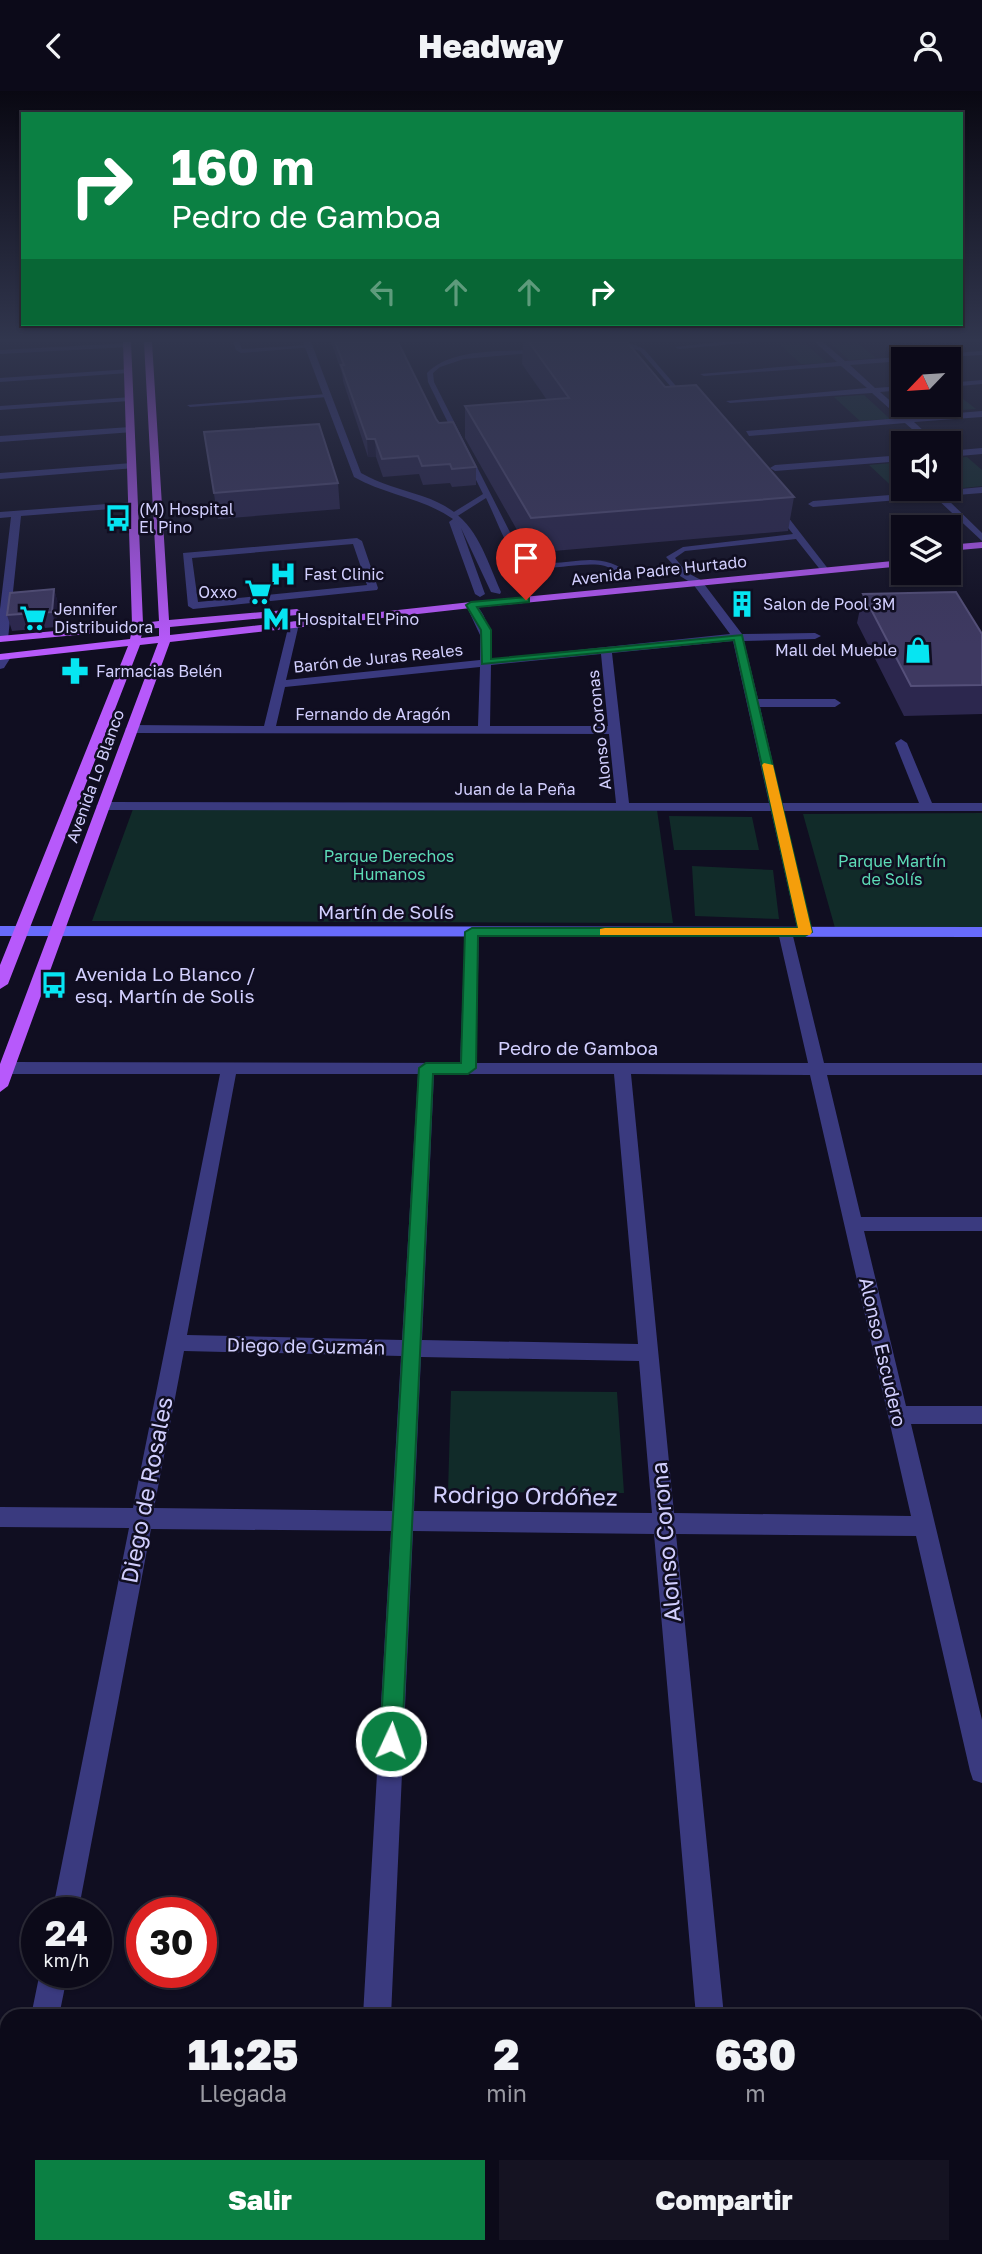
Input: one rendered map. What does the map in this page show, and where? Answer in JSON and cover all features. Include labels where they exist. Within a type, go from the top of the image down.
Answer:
[{"type":"main road","name":"Avenida Lo Blanco","points":[[0,984],[135,643],[138,626],[131,443]]},
{"type":"main road","name":"Avenida Lo Blanco","points":[[0,1086],[165,640],[154,443]]},
{"type":"main road","points":[[961,547],[982,545]]},
{"type":"main road","name":"Avenida Padre Hurtado","points":[[2,660],[294,624],[696,582],[891,554]]},
{"type":"main road","points":[[961,558],[974,558]]},
{"type":"main road","name":"Avenida Padre Hurtado","points":[[1,639],[684,574],[891,563]]},
{"type":"street","points":[[344,443],[357,475],[368,483],[429,502],[453,515],[466,528],[496,592]]},
{"type":"street","points":[[961,453],[982,451]]},
{"type":"street","points":[[775,468],[891,458]]},
{"type":"street","points":[[0,476],[132,466]]},
{"type":"street","points":[[961,490],[982,490]]},
{"type":"street","points":[[813,504],[891,496]]},
{"type":"street","points":[[943,501],[982,538]]},
{"type":"street","points":[[0,515],[134,505]]},
{"type":"street","points":[[1,639],[4,575],[16,514]]},
{"type":"street","points":[[453,515],[454,530],[480,594]]},
{"type":"street","points":[[357,541],[373,588],[193,606],[187,555],[357,541]]},
{"type":"street","name":"Alonso Escudero","points":[[684,574],[696,582],[738,637],[777,807],[817,1069],[982,1771]]},
{"type":"street","points":[[471,605],[486,630],[484,730]]},
{"type":"street","points":[[269,729],[294,624]]},
{"type":"street","name":"Barón de Juras Reales","points":[[280,684],[738,637],[815,636]]},
{"type":"street","name":"Alonso Coronas","points":[[606,650],[623,807]]},
{"type":"street","points":[[753,703],[835,703]]},
{"type":"street","name":"Fernando de Aragón","points":[[131,729],[615,730]]},
{"type":"street","points":[[901,743],[926,807]]},
{"type":"street","name":"Juan de la Peña","points":[[103,806],[982,807]]},
{"type":"street","name":"Martín de Solís","points":[[0,931],[982,932]]},
{"type":"street","points":[[468,1068],[472,932]]},
{"type":"street","name":"Pedro de Gamboa","points":[[7,1068],[982,1069]]},
{"type":"street","name":"Diego de Rosales","points":[[68,1897],[229,1068]]},
{"type":"street","points":[[377,2009],[426,1068]]},
{"type":"street","name":"Alonso Corona","points":[[622,1069],[709,2009]]},
{"type":"street","points":[[853,1223],[982,1224]]},
{"type":"street","name":"Diego de Guzmán","points":[[174,1343],[648,1353]]},
{"type":"street","points":[[898,1415],[982,1415]]},
{"type":"street","name":"Rodrigo Ordóñez","points":[[0,1517],[924,1526]]},
{"type":"street","points":[[46,2009],[51,1988]]},
{"type":"lane","points":[[462,443],[519,557],[533,564],[606,562],[620,567],[630,579]]},
{"type":"lane","points":[[453,515],[488,494]]},
{"type":"lane","points":[[774,506],[822,565]]},
{"type":"lane","points":[[159,529],[178,527]]},
{"type":"lane","points":[[684,574],[670,557],[682,549],[800,536]]},
{"type":"green space","points":[[961,457],[967,457],[982,470],[982,486],[961,488]]},
{"type":"green space","points":[[891,463],[891,486],[869,465]]},
{"type":"green space","name":"Parque Derechos Humanos","points":[[133,809],[657,810],[673,923],[92,921]]},
{"type":"green space","name":"Parque Martín de Solís","points":[[982,813],[982,927],[835,928],[803,814]]},
{"type":"green space","points":[[669,816],[752,817],[759,850],[674,850]]},
{"type":"green space","points":[[692,866],[773,870],[779,919],[695,916]]},
{"type":"green space","points":[[451,1391],[617,1392],[624,1493],[448,1492]]},
{"type":"building","points":[[206,443],[325,443],[338,483],[214,493]]},
{"type":"building","points":[[376,443],[464,443],[476,467],[452,469],[450,464],[422,466],[418,456],[382,459]]},
{"type":"building","points":[[487,443],[747,443],[794,497],[531,518]]},
{"type":"building","points":[[54,589],[52,612],[7,615],[10,593]]},
{"type":"building","points":[[956,592],[982,634],[982,685],[911,686],[863,594]]},
{"type":"slow traffic","points":[[605,932],[805,932],[768,765]]},
{"type":"place","name":"(M) Hospital El Pino","points":[[118,518]]},
{"type":"place","name":"Fast Clinic","points":[[283,574]]},
{"type":"place","name":"Oxxo","points":[[258,592]]},
{"type":"place","name":"Salon de Pool 3M","points":[[742,604]]},
{"type":"place","name":"Jennifer Distribuidora","points":[[33,618]]},
{"type":"place","name":"Hospital El Pino","points":[[276,619]]},
{"type":"place","name":"Mall del Mueble","points":[[918,650]]},
{"type":"place","name":"Farmacias Belén","points":[[75,671]]},
{"type":"place","name":"Avenida Lo Blanco / esq. Martín de Solis","points":[[54,985]]},
{"type":"route","points":[[391,1741],[426,1068],[468,1068],[472,932],[805,932],[738,637],[486,662],[486,630],[471,605],[526,600]]}]
